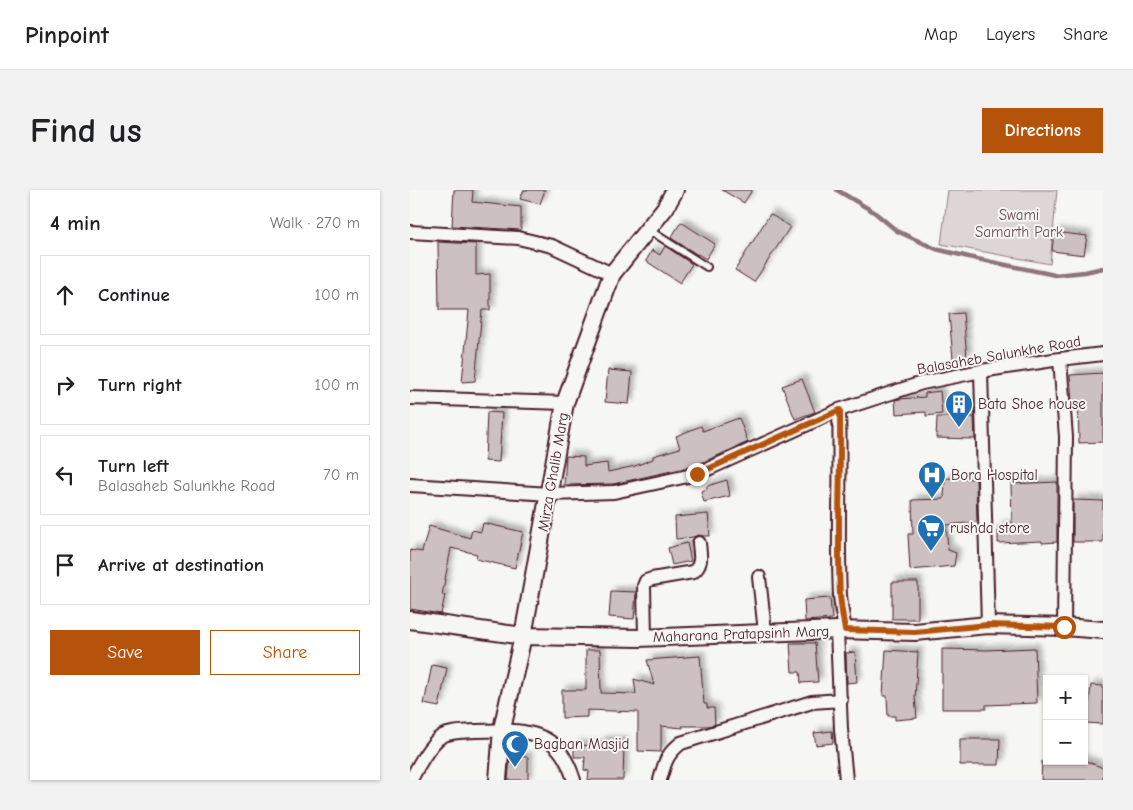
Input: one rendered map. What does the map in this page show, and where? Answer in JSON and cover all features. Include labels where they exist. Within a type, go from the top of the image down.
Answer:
[{"type":"street","name":"Mirza Ghalib Marg","points":[[498,780],[502,730],[523,636],[565,403],[612,274],[665,208],[675,190]]},
{"type":"street","points":[[410,232],[518,238],[552,246],[612,274]]},
{"type":"street","name":"Balasaheb Salunkhe Road","points":[[410,485],[550,494],[614,492],[697,474],[840,410],[922,384],[982,371],[1103,354]]},
{"type":"street","points":[[1060,359],[1066,437],[1064,627]]},
{"type":"street","points":[[982,371],[988,625]]},
{"type":"street","points":[[410,398],[565,403]]},
{"type":"street","points":[[840,410],[841,730],[846,780]]},
{"type":"street","points":[[645,637],[644,586],[646,581],[693,572],[698,569],[700,562],[699,543]]},
{"type":"street","points":[[759,577],[764,632]]},
{"type":"street","name":"Maharana Pratapsinh Marg","points":[[410,620],[523,636],[645,637],[841,630],[915,632],[988,625],[1103,630]]},
{"type":"street","points":[[660,780],[666,759],[673,749],[681,743],[812,702],[841,700]]},
{"type":"street","points":[[412,772],[440,737],[454,732],[502,730],[535,735],[552,743],[562,752],[574,780]]},
{"type":"lane","points":[[648,230],[707,267]]},
{"type":"green space","name":"Swami Samarth Park","points":[[948,190],[1057,190],[1050,264],[941,244]]},
{"type":"building","points":[[454,190],[473,190],[472,202],[521,207],[521,230],[452,226]]},
{"type":"building","points":[[524,190],[545,190],[540,204],[520,199]]},
{"type":"building","points":[[722,190],[752,190],[744,203]]},
{"type":"building","points":[[770,214],[790,227],[754,282],[735,270]]},
{"type":"building","points":[[681,222],[715,244],[706,259],[671,238]]},
{"type":"building","points":[[1054,232],[1087,236],[1084,255],[1052,251]]},
{"type":"building","points":[[438,242],[476,244],[476,275],[490,274],[490,310],[482,310],[475,381],[462,382],[469,310],[439,310]]},
{"type":"building","points":[[665,246],[692,264],[680,283],[646,261],[652,250],[660,255]]},
{"type":"building","points":[[963,313],[967,358],[953,359],[949,314]]},
{"type":"building","points":[[608,370],[632,372],[629,404],[605,402]]},
{"type":"building","points":[[1103,373],[1103,442],[1079,443],[1078,401],[1072,402],[1070,375]]},
{"type":"building","points":[[802,379],[815,412],[795,419],[782,386]]},
{"type":"building","points":[[940,391],[942,414],[926,416],[926,412],[896,414],[895,400],[925,397],[925,393]]},
{"type":"building","points":[[487,412],[502,413],[499,462],[485,461]]},
{"type":"building","name":"Bata Shoe house","points":[[937,417],[974,417],[975,439],[936,438]]},
{"type":"building","points":[[739,418],[748,442],[694,466],[613,484],[564,485],[566,456],[584,457],[584,466],[607,463],[608,472],[635,466],[653,459],[653,456],[680,448],[676,436],[701,426],[703,431]]},
{"type":"building","points":[[945,478],[976,479],[977,522],[946,525],[948,550],[956,553],[954,566],[910,570],[908,534],[913,534],[912,500],[944,499]]},
{"type":"building","points":[[727,480],[730,496],[704,502],[701,491],[707,489],[707,486]]},
{"type":"building","points":[[1057,482],[1057,542],[998,543],[998,526],[1012,525],[1011,484]]},
{"type":"building","points":[[1073,500],[1103,501],[1103,542],[1073,542]]},
{"type":"building","points":[[708,514],[710,536],[699,535],[676,539],[675,517]]},
{"type":"building","points":[[483,523],[523,532],[515,568],[476,559],[477,554],[451,548],[442,595],[445,595],[441,614],[410,609],[410,550],[422,552],[429,526],[470,538],[472,530],[481,532]]},
{"type":"building","points":[[687,543],[691,561],[672,565],[668,548]]},
{"type":"building","points":[[892,582],[918,582],[918,619],[892,619]]},
{"type":"building","points":[[611,591],[636,592],[634,619],[609,617]]},
{"type":"building","points":[[830,598],[832,619],[805,621],[804,600]]},
{"type":"building","points":[[790,643],[815,643],[818,682],[801,683],[800,672],[792,672]]},
{"type":"building","points":[[1035,648],[1037,703],[986,705],[986,709],[942,709],[942,649]]},
{"type":"building","points":[[586,650],[600,650],[601,693],[636,694],[634,679],[654,685],[647,660],[700,656],[704,704],[707,704],[707,708],[714,708],[715,724],[708,726],[682,726],[683,728],[661,726],[661,752],[638,751],[638,712],[587,710],[587,717],[562,718],[562,690],[586,690]]},
{"type":"building","points":[[886,650],[918,652],[915,698],[917,718],[895,720],[895,716],[888,716],[887,696],[883,696]]},
{"type":"building","points":[[855,652],[857,682],[847,683],[846,653]]},
{"type":"building","points":[[432,665],[447,668],[439,707],[424,704]]},
{"type":"building","points":[[1091,685],[1103,686],[1103,724],[1088,723]]},
{"type":"building","points":[[832,731],[833,743],[816,745],[814,733]]},
{"type":"building","points":[[960,739],[1000,739],[999,765],[960,765]]},
{"type":"building","points":[[601,741],[624,741],[623,780],[588,780],[589,771],[584,770],[585,757],[574,757],[574,745],[600,746]]},
{"type":"building","name":"Bagban Masjid","points":[[510,757],[528,757],[528,780],[508,780]]},
{"type":"building","points":[[1042,761],[1043,765],[1088,765],[1088,762],[1103,768],[1103,780],[1041,780]]},
{"type":"waterway","points":[[837,190],[874,212],[897,231],[936,249],[1055,275],[1103,268]]},
{"type":"place","name":"Bata Shoe house","points":[[959,428]]},
{"type":"place","name":"Bora Hospital","points":[[932,499]]},
{"type":"place","name":"rushda store","points":[[931,552]]},
{"type":"place","name":"Bagban Masjid","points":[[515,768]]},
{"type":"route","points":[[697,474],[840,410],[840,596],[845,630],[915,632],[988,625],[1064,627]]}]
